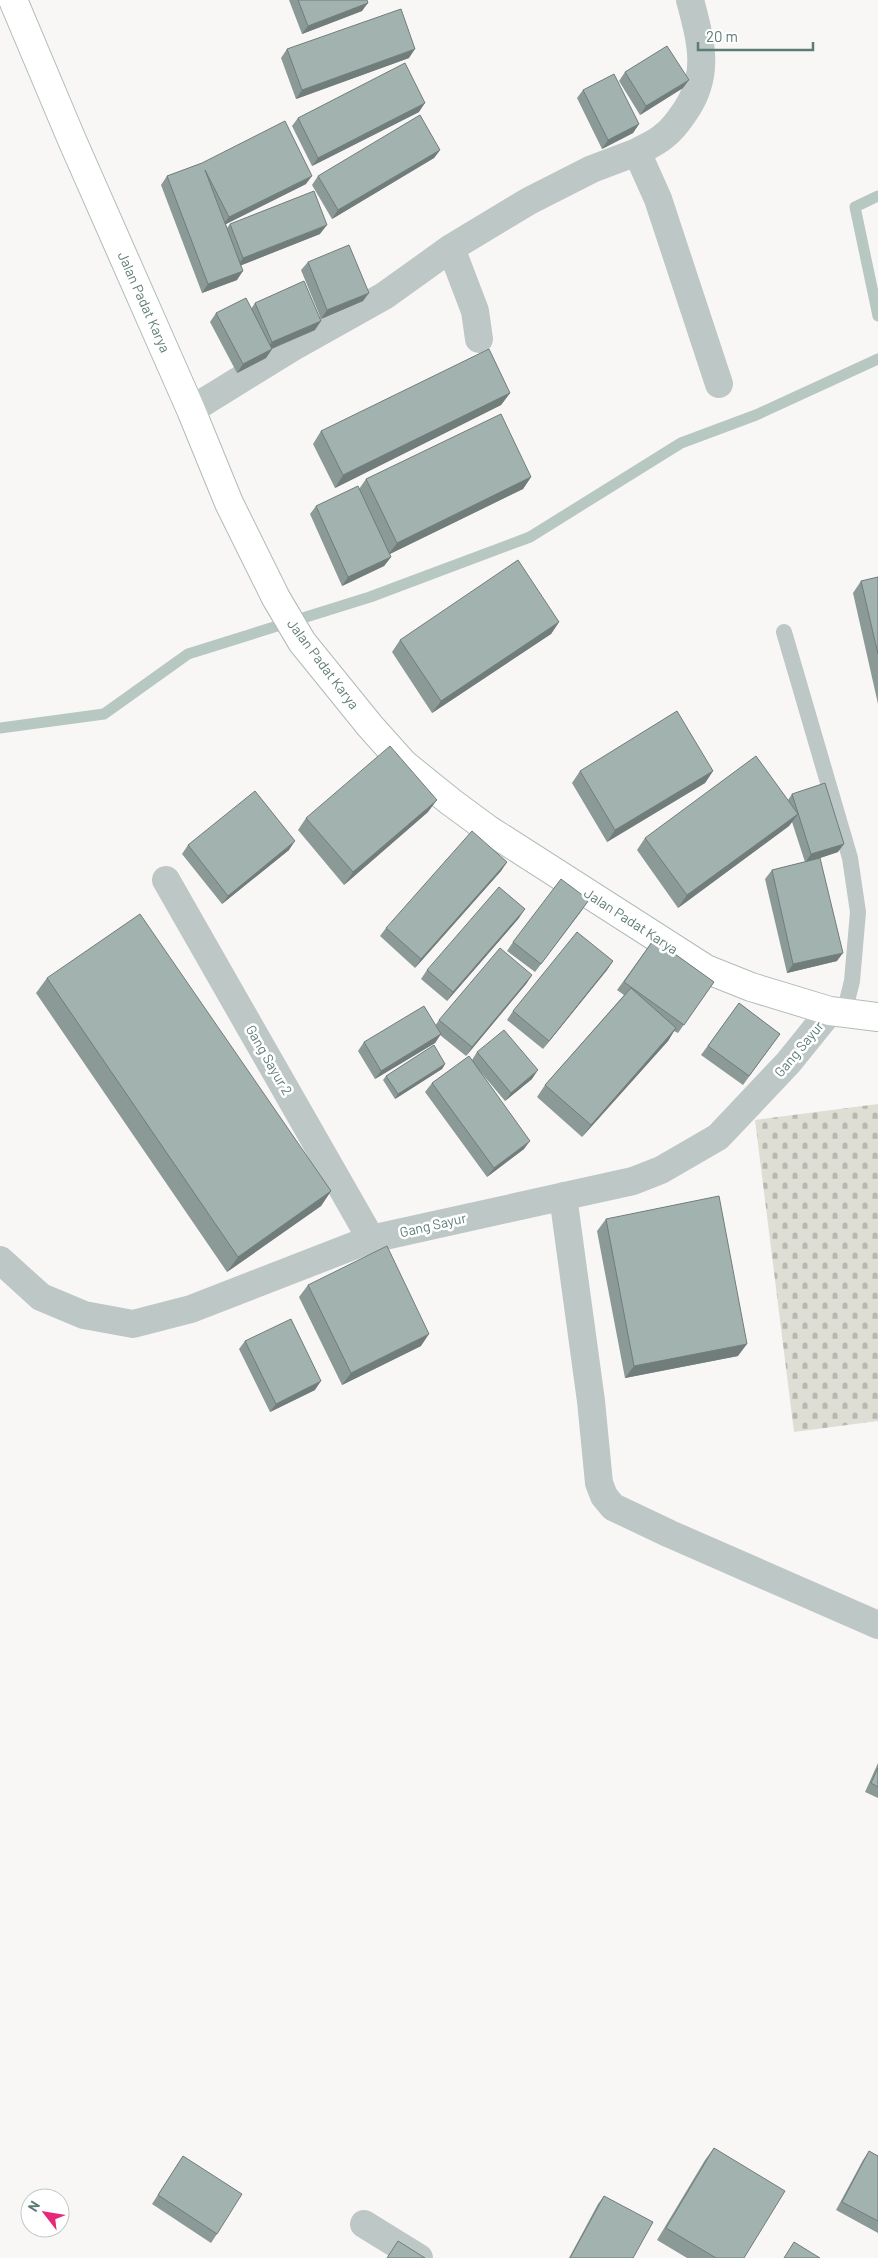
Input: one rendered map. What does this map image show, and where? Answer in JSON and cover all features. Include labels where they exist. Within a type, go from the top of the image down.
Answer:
[{"type":"main road","name":"Jalan Padat Karya","points":[[14,0],[72,140],[230,503],[276,598],[302,642],[370,726],[404,764],[451,802],[490,830],[706,969],[751,987],[837,1012],[878,1017]]},
{"type":"street","points":[[191,410],[293,347],[384,296],[451,248],[529,201],[592,169],[637,152],[663,137],[675,126],[697,93],[702,71],[701,47],[690,0]]},
{"type":"street","points":[[637,152],[658,199],[719,384]]},
{"type":"street","points":[[451,248],[475,312],[479,339]]},
{"type":"street","name":"Gang Sayur 2","points":[[166,880],[371,1239]]},
{"type":"street","name":"Gang Sayur","points":[[0,1260],[41,1297],[84,1315],[133,1324],[191,1309],[371,1239],[634,1181],[661,1170],[718,1137],[837,1012]]},
{"type":"street","points":[[562,1196],[600,1483],[604,1496],[613,1507],[670,1534],[878,1625]]},
{"type":"street","points":[[364,2224],[419,2258]]},
{"type":"lane","points":[[784,632],[850,858],[857,903],[858,912],[852,981],[837,1012]]},
{"type":"green space","points":[[878,1104],[878,1421],[794,1432],[755,1120]]},
{"type":"building","points":[[298,0],[367,0],[368,3],[308,26]]},
{"type":"building","points":[[401,9],[415,49],[302,90],[287,49]]},
{"type":"building","points":[[667,46],[689,80],[646,106],[625,72]]},
{"type":"building","points":[[405,63],[425,103],[318,158],[298,118]]},
{"type":"building","points":[[614,74],[639,124],[608,140],[583,90]]},
{"type":"building","points":[[420,115],[440,150],[338,210],[318,176]]},
{"type":"building","points":[[285,121],[312,176],[229,217],[205,170],[243,271],[208,284],[167,176],[202,163]]},
{"type":"building","points":[[314,191],[327,225],[243,258],[230,224]]},
{"type":"building","points":[[349,245],[369,293],[327,310],[308,262]]},
{"type":"building","points":[[304,281],[321,321],[272,342],[255,303]]},
{"type":"building","points":[[246,298],[272,349],[243,364],[216,313]]},
{"type":"building","points":[[489,349],[510,393],[343,475],[321,431]]},
{"type":"building","points":[[501,414],[531,477],[397,543],[366,479]]},
{"type":"building","points":[[358,486],[391,557],[348,577],[316,506]]},
{"type":"building","points":[[518,560],[559,622],[441,701],[400,640]]},
{"type":"building","points":[[878,577],[878,654],[861,581]]},
{"type":"building","points":[[677,711],[713,771],[615,830],[580,771]]},
{"type":"building","points":[[390,746],[437,800],[353,872],[306,818]]},
{"type":"building","points":[[756,756],[798,814],[687,895],[645,838]]},
{"type":"building","points":[[825,783],[844,844],[811,854],[792,794]]},
{"type":"building","points":[[255,791],[295,841],[228,896],[188,845]]},
{"type":"building","points":[[472,831],[507,862],[421,959],[386,928]]},
{"type":"building","points":[[820,858],[843,953],[793,964],[772,870]]},
{"type":"building","points":[[561,879],[589,900],[541,964],[513,942]]},
{"type":"building","points":[[499,887],[525,909],[453,992],[427,970]]},
{"type":"building","points":[[140,914],[331,1191],[238,1257],[47,978]]},
{"type":"building","points":[[577,932],[613,961],[549,1041],[513,1011]]},
{"type":"building","points":[[654,939],[714,982],[684,1025],[624,982]]},
{"type":"building","points":[[500,948],[532,975],[472,1047],[439,1020]]},
{"type":"building","points":[[631,988],[676,1028],[591,1125],[545,1085]]},
{"type":"building","points":[[739,1003],[780,1034],[749,1076],[708,1046]]},
{"type":"building","points":[[424,1006],[441,1034],[381,1071],[364,1042]]},
{"type":"building","points":[[504,1030],[538,1070],[511,1093],[477,1052]]},
{"type":"building","points":[[434,1045],[445,1064],[398,1094],[386,1076]]},
{"type":"building","points":[[469,1056],[530,1141],[494,1168],[432,1083]]},
{"type":"building","points":[[719,1196],[747,1344],[634,1366],[606,1219]]},
{"type":"building","points":[[387,1246],[429,1334],[351,1373],[308,1285]]},
{"type":"building","points":[[291,1319],[321,1381],[276,1404],[245,1341]]},
{"type":"building","points":[[878,1768],[878,1787],[871,1783]]},
{"type":"building","points":[[714,2148],[785,2191],[744,2258],[716,2258],[666,2228]]},
{"type":"building","points":[[869,2151],[878,2156],[878,2221],[842,2202]]},
{"type":"building","points":[[183,2156],[242,2194],[217,2234],[158,2195]]},
{"type":"building","points":[[604,2196],[653,2222],[633,2258],[570,2258]]},
{"type":"building","points":[[398,2241],[425,2258],[387,2258]]},
{"type":"building","points":[[794,2242],[820,2258],[784,2258]]},
{"type":"waterway","points":[[878,196],[855,207],[878,316]]},
{"type":"waterway","points":[[0,728],[104,714],[188,654],[370,597],[530,537],[681,443],[756,415],[878,359]]}]
